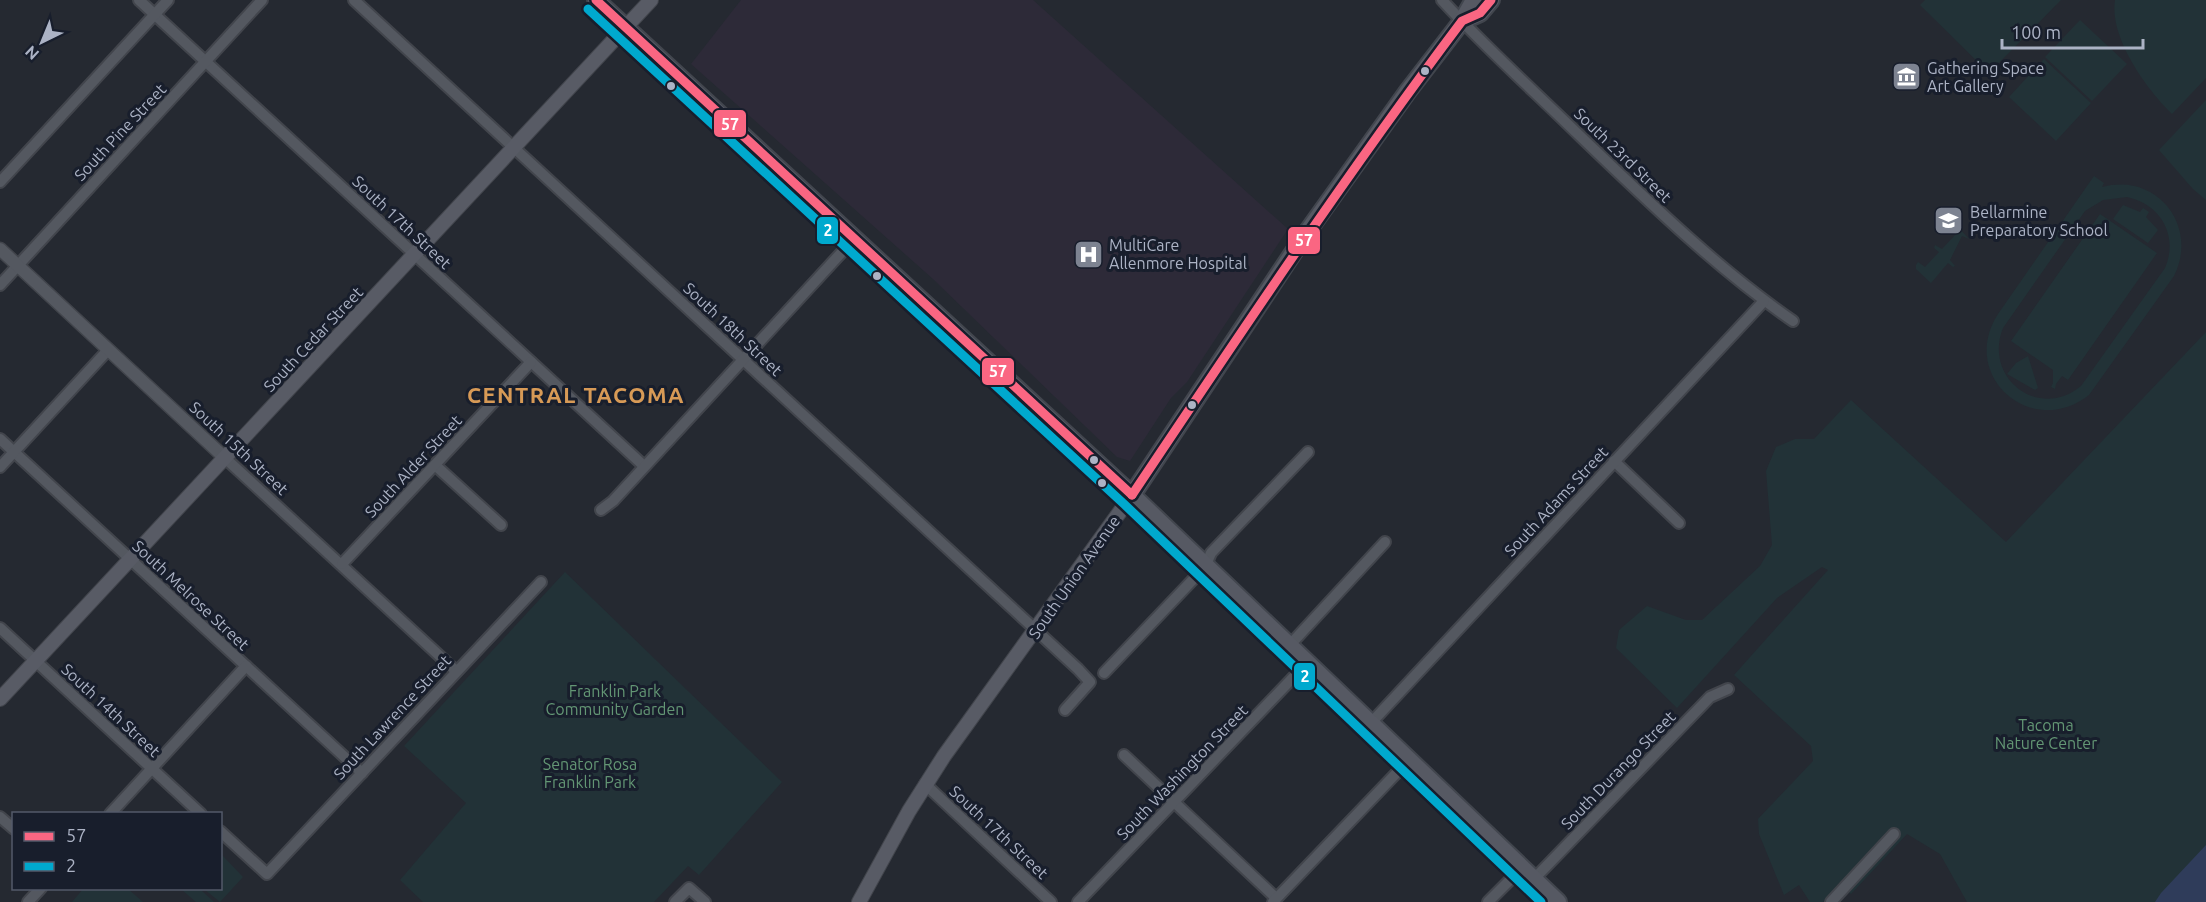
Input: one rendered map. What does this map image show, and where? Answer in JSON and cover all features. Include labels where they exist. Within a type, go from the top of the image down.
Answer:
[{"type":"main road","points":[[596,0],[1132,495],[1558,902]]},
{"type":"main road","name":"South Cedar Street","points":[[0,699],[651,0]]},
{"type":"main road","name":"South Union Avenue","points":[[859,902],[925,784],[1132,495],[1322,211],[1408,91],[1462,21],[1474,0]]},
{"type":"main road","name":"South Union Avenue","points":[[1462,21],[1480,13],[1491,0]]},
{"type":"street","name":"South 17th Street","points":[[139,0],[644,466]]},
{"type":"street","points":[[0,182],[168,0]]},
{"type":"street","name":"South Pine Street","points":[[0,285],[262,0]]},
{"type":"street","name":"South 18th Street","points":[[354,0],[1090,681],[1065,710]]},
{"type":"street","name":"South 23rd Street","points":[[1442,0],[1636,189],[1707,254],[1764,301],[1793,321]]},
{"type":"street","points":[[601,510],[613,501],[854,239]]},
{"type":"street","name":"South 15th Street","points":[[0,249],[456,670]]},
{"type":"street","name":"South Adams Street","points":[[1371,723],[1764,301]]},
{"type":"street","points":[[0,467],[108,350]]},
{"type":"street","name":"South Alder Street","points":[[342,564],[531,362]]},
{"type":"street","name":"South Melrose Street","points":[[0,439],[362,773]]},
{"type":"street","points":[[1104,673],[1205,567],[1211,553],[1308,452]]},
{"type":"street","points":[[1614,461],[1679,523]]},
{"type":"street","points":[[435,465],[501,525]]},
{"type":"street","points":[[1288,646],[1385,542]]},
{"type":"street","name":"South Lawrence Street","points":[[222,833],[267,874],[541,582]]},
{"type":"street","name":"South 14th Street","points":[[0,628],[200,812]]},
{"type":"street","name":"South Washington Street","points":[[1078,902],[1307,663]]},
{"type":"street","points":[[111,812],[246,666]]},
{"type":"street","name":"South Durango Street","points":[[1488,902],[1528,874],[1710,697],[1728,689]]},
{"type":"street","points":[[1124,755],[1274,900],[1409,760]]},
{"type":"street","name":"South 17th Street","points":[[925,784],[1051,902]]},
{"type":"street","points":[[0,817],[12,827]]},
{"type":"street","points":[[1831,902],[1894,834]]},
{"type":"street","points":[[675,902],[689,888],[705,902]]},
{"type":"street","points":[[28,902],[38,890]]},
{"type":"shaded area","name":"MultiCare Allenmore Hospital","points":[[741,0],[1033,0],[1288,229],[1187,382],[1171,398],[1130,461],[1117,457],[933,279],[691,64]]},
{"type":"green space","points":[[1925,0],[2061,0],[1989,73],[1920,5]]},
{"type":"green space","points":[[2115,0],[2206,0],[2206,78],[2172,114],[2141,77],[2124,46],[2118,30]]},
{"type":"green space","points":[[2080,20],[2127,64],[2092,101],[2045,57]]},
{"type":"green space","points":[[2044,59],[2091,103],[2056,141],[2009,97]]},
{"type":"green space","points":[[2206,100],[2206,200],[2193,189],[2159,150]]},
{"type":"green space","points":[[2094,176],[2104,183],[2102,187],[2122,184],[2156,195],[2168,207],[2177,222],[2181,239],[2180,257],[2174,276],[2089,395],[2067,407],[2045,410],[2025,405],[2007,395],[1994,379],[1987,359],[1988,337],[1998,314]],"holes":[[[2127,197],[2149,206],[2157,214],[2168,233],[2169,256],[2165,268],[2081,386],[2065,396],[2048,399],[2033,396],[2019,389],[2008,378],[2001,363],[1999,346],[2003,328],[2085,211],[2103,200]]]},
{"type":"green space","points":[[2123,205],[2140,212],[2143,208],[2149,212],[2146,217],[2158,230],[2148,243],[2113,219]]},
{"type":"green space","points":[[2100,214],[2157,253],[2068,380],[2062,376],[2055,389],[2051,387],[2053,370],[2011,341]]},
{"type":"green space","points":[[1953,225],[1956,225],[1969,239],[1962,236],[1950,260],[1955,266],[1948,263],[1931,283],[1916,269],[1916,265],[1918,262],[1925,267],[1939,252],[1934,248],[1935,245],[1942,249],[1957,233]]},
{"type":"green space","name":"Tacoma Nature Center","points":[[2206,332],[2206,902],[1967,902],[1940,854],[1907,834],[1851,894],[1839,883],[1823,902],[1810,902],[1799,885],[1784,895],[1759,834],[1758,819],[1813,761],[1811,746],[1734,675],[1828,570],[1822,567],[1777,598],[1677,708],[1616,648],[1619,630],[1647,606],[1686,620],[1702,620],[1760,566],[1772,545],[1766,471],[1776,447],[1795,439],[1814,439],[1851,400],[2006,542]]},
{"type":"green space","points":[[2028,356],[2038,388],[2035,390],[2007,374],[2016,363]]},
{"type":"green space","name":"Senator Rosa Franklin Park","points":[[565,572],[782,782],[699,875],[688,866],[654,902],[423,902],[400,880],[466,803],[404,746]]},
{"type":"green space","points":[[222,855],[243,877],[220,902],[205,890],[222,890]]},
{"type":"green space","points":[[82,890],[129,890],[143,902],[72,902]]},
{"type":"green space","points":[[182,890],[203,890],[214,902],[196,902]]},
{"type":"water","points":[[2206,845],[2206,902],[2155,902],[2161,893]]},
{"type":"transit line","name":"57","points":[[596,0],[1132,495]]},
{"type":"transit line","name":"57","points":[[1132,495],[1294,256],[1419,79],[1462,21],[1480,13],[1491,0]]},
{"type":"transit line","name":"2","points":[[588,9],[1124,504],[1541,902]]},
{"type":"place","name":"Gathering Space Art Gallery","points":[[1906,77]]},
{"type":"place","name":"Bellarmine Preparatory School","points":[[1949,221]]},
{"type":"place","name":"MultiCare Allenmore Hospital","points":[[1088,254]]},
{"type":"district","name":"CENTRAL TACOMA","points":[[576,395]]},
{"type":"park label","name":"Franklin Park Community Garden","points":[[615,700]]}]
